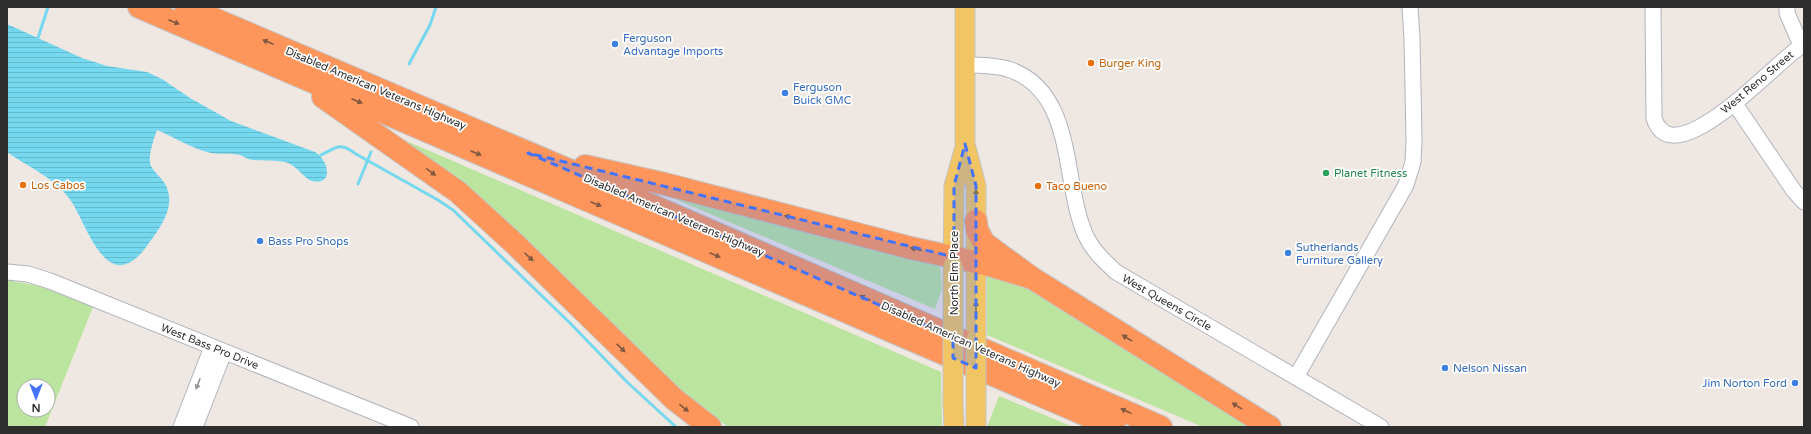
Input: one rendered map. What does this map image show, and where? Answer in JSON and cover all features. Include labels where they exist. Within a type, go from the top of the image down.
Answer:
[{"type":"highway","name":"Disabled American Veterans Highway","points":[[138,7],[1114,427]]},
{"type":"highway","name":"Disabled American Veterans Highway","points":[[186,7],[528,153],[1161,427]]},
{"type":"highway","points":[[282,69],[458,192],[515,244],[674,399],[710,427]]},
{"type":"highway","points":[[528,153],[665,184],[976,268],[1032,278]]},
{"type":"highway","points":[[976,221],[977,230],[984,243],[1032,278],[1270,427]]},
{"type":"main road","name":"North Elm Place","points":[[965,7],[965,144],[976,186],[976,427]]},
{"type":"main road","name":"North Elm Place","points":[[954,427],[954,186],[965,144]]},
{"type":"street","points":[[1296,377],[1406,185],[1412,162],[1414,140],[1410,7]]},
{"type":"street","name":"West Reno Street","points":[[1653,7],[1654,118],[1657,127],[1666,133],[1681,134],[1694,131],[1735,104],[1802,45]]},
{"type":"street","points":[[1788,7],[1787,13],[1802,45]]},
{"type":"street","name":"West Queens Circle","points":[[965,65],[996,66],[1020,74],[1035,85],[1050,101],[1057,117],[1064,144],[1078,216],[1083,230],[1101,258],[1116,272],[1381,427]]},
{"type":"street","points":[[1735,104],[1794,191],[1804,202]]},
{"type":"street","name":"West Bass Pro Drive","points":[[7,272],[28,274],[50,281],[411,427]]},
{"type":"street","points":[[181,427],[218,350]]},
{"type":"street","points":[[196,427],[218,350]]},
{"type":"highlighted area","points":[[965,144],[976,186],[976,368],[953,358],[953,337],[528,153],[954,257],[954,186]]},
{"type":"green space","points":[[402,139],[941,372],[942,427],[729,427],[711,416],[669,382],[399,142]]},
{"type":"green space","points":[[663,194],[940,262],[942,289],[935,309]]},
{"type":"green space","points":[[987,269],[1023,284],[1252,427],[1203,427],[987,335]]},
{"type":"green space","points":[[7,280],[39,286],[93,307],[56,400],[56,378],[16,378],[16,418],[49,418],[45,427],[7,427]]},
{"type":"green space","points":[[999,396],[1073,427],[987,427]]},
{"type":"water","points":[[7,24],[82,58],[107,66],[147,72],[162,79],[190,98],[231,121],[315,152],[324,161],[327,171],[326,176],[324,180],[319,182],[312,181],[306,178],[293,166],[285,162],[252,160],[240,155],[207,152],[157,130],[151,148],[150,162],[151,166],[167,188],[169,195],[168,210],[158,231],[138,257],[126,264],[113,264],[98,250],[65,193],[42,174],[7,152]]},
{"type":"waterway","points":[[38,38],[48,7]]},
{"type":"waterway","points":[[409,64],[430,25],[436,7]]},
{"type":"waterway","points":[[321,155],[338,147],[351,150],[453,210],[570,323],[627,382],[676,427]]},
{"type":"waterway","points":[[358,184],[371,152]]},
{"type":"place","name":"Ferguson Advantage Imports","points":[[615,44]]},
{"type":"place","name":"Burger King","points":[[1091,63]]},
{"type":"place","name":"Ferguson Buick GMC","points":[[785,93]]},
{"type":"place","name":"Planet Fitness","points":[[1326,173]]},
{"type":"place","name":"Los Cabos","points":[[23,185]]},
{"type":"place","name":"Taco Bueno","points":[[1038,186]]},
{"type":"place","name":"Bass Pro Shops","points":[[260,241]]},
{"type":"place","name":"Sutherlands Furniture Gallery","points":[[1288,253]]},
{"type":"place","name":"Nelson Nissan","points":[[1445,368]]},
{"type":"place","name":"Jim Norton Ford","points":[[1795,383]]}]
